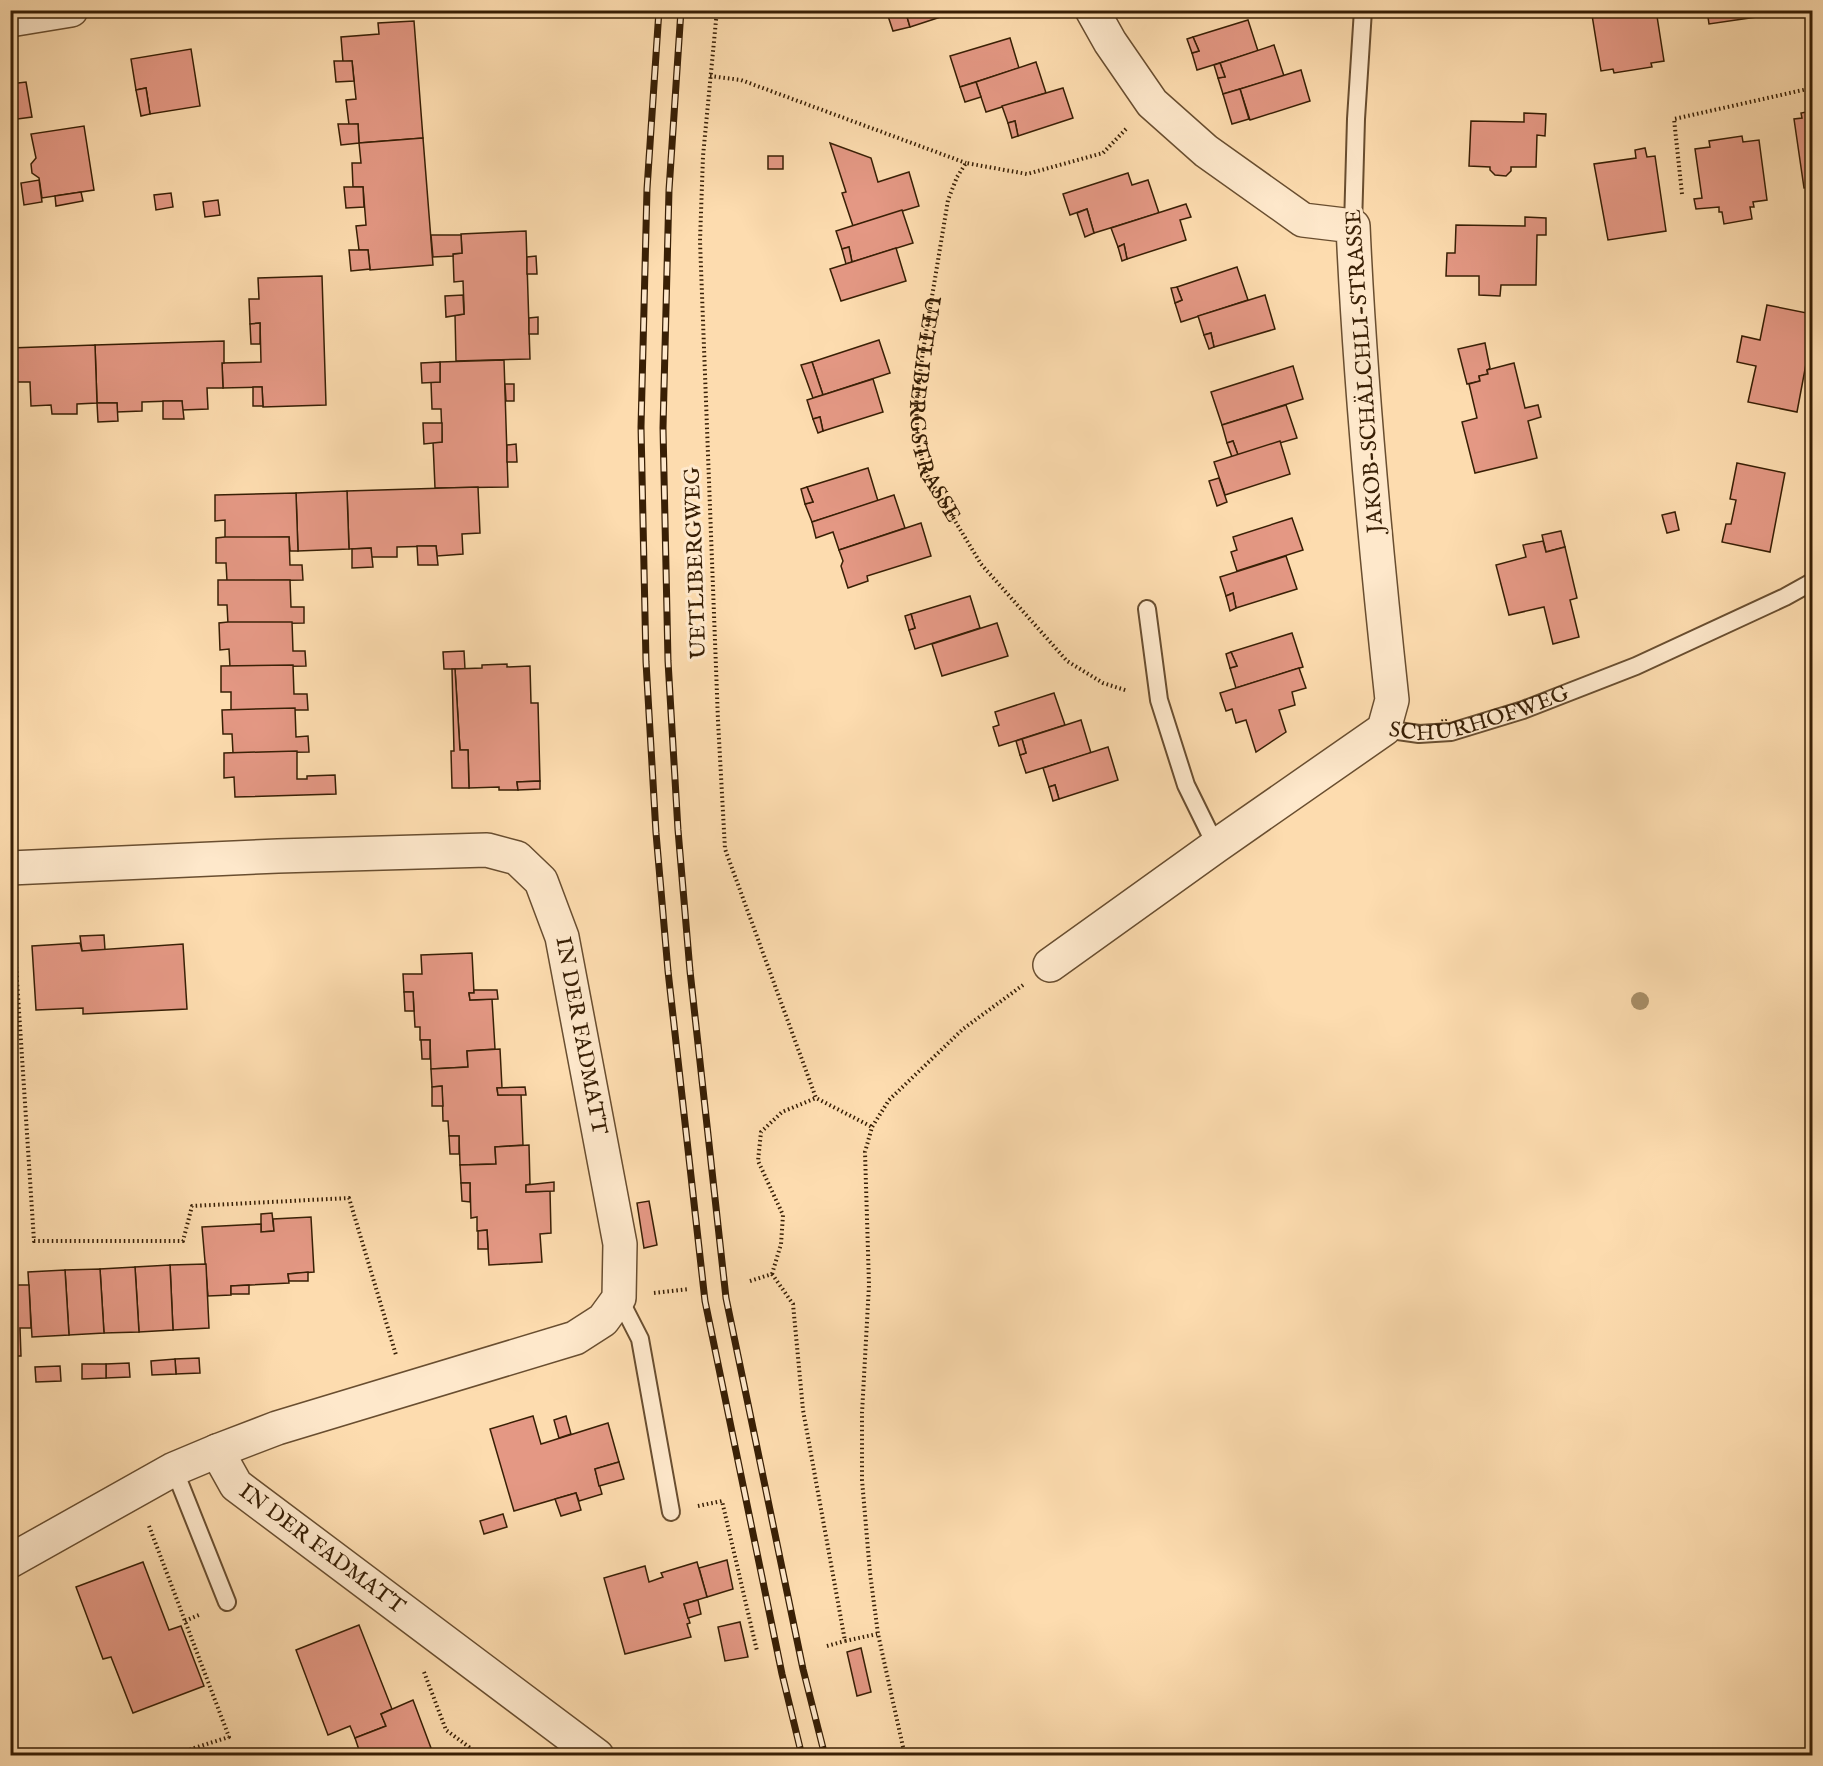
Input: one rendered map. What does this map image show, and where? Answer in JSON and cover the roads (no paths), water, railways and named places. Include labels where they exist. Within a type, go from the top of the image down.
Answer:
[{"type":"street","points":[[10,20],[70,10]]},
{"type":"street","points":[[1092,10],[1110,42],[1152,103],[1206,151],[1303,220],[1353,226]]},
{"type":"street","name":"JAKOB-SCHÄLCHLI-STRASSE","points":[[1353,226],[1370,493],[1392,700],[1384,729]]},
{"type":"street","name":"SCHÜRHOFWEG","points":[[1050,965],[1384,729]]},
{"type":"street","name":"IN DER FADMATT","points":[[11,884],[278,856],[487,850],[517,858],[541,881],[562,937],[620,1244],[619,1298]]},
{"type":"street","points":[[10,1561],[174,1469],[277,1428],[575,1338],[603,1320],[619,1298]]},
{"type":"street","name":"IN DER FADMATT","points":[[217,1451],[236,1485],[597,1755]]},
{"type":"lane","name":"JAKOB-SCHÄLCHLI-STRASSE","points":[[1353,226],[1356,119],[1363,10]]},
{"type":"lane","name":"SCHÜRHOFWEG","points":[[1384,729],[1419,734],[1451,732],[1523,710],[1579,690],[1647,661],[1785,597],[1812,582]]},
{"type":"lane","points":[[1147,609],[1159,700],[1186,785],[1216,846]]},
{"type":"lane","points":[[619,1298],[640,1339],[671,1512]]},
{"type":"lane","points":[[174,1469],[227,1602]]},
{"type":"railway","points":[[659,10],[647,189],[641,427],[646,662],[656,833],[668,971],[705,1301],[782,1674],[802,1756]]},
{"type":"railway","points":[[681,10],[669,190],[663,428],[668,661],[678,830],[690,971],[726,1298],[803,1669],[825,1756]]}]
